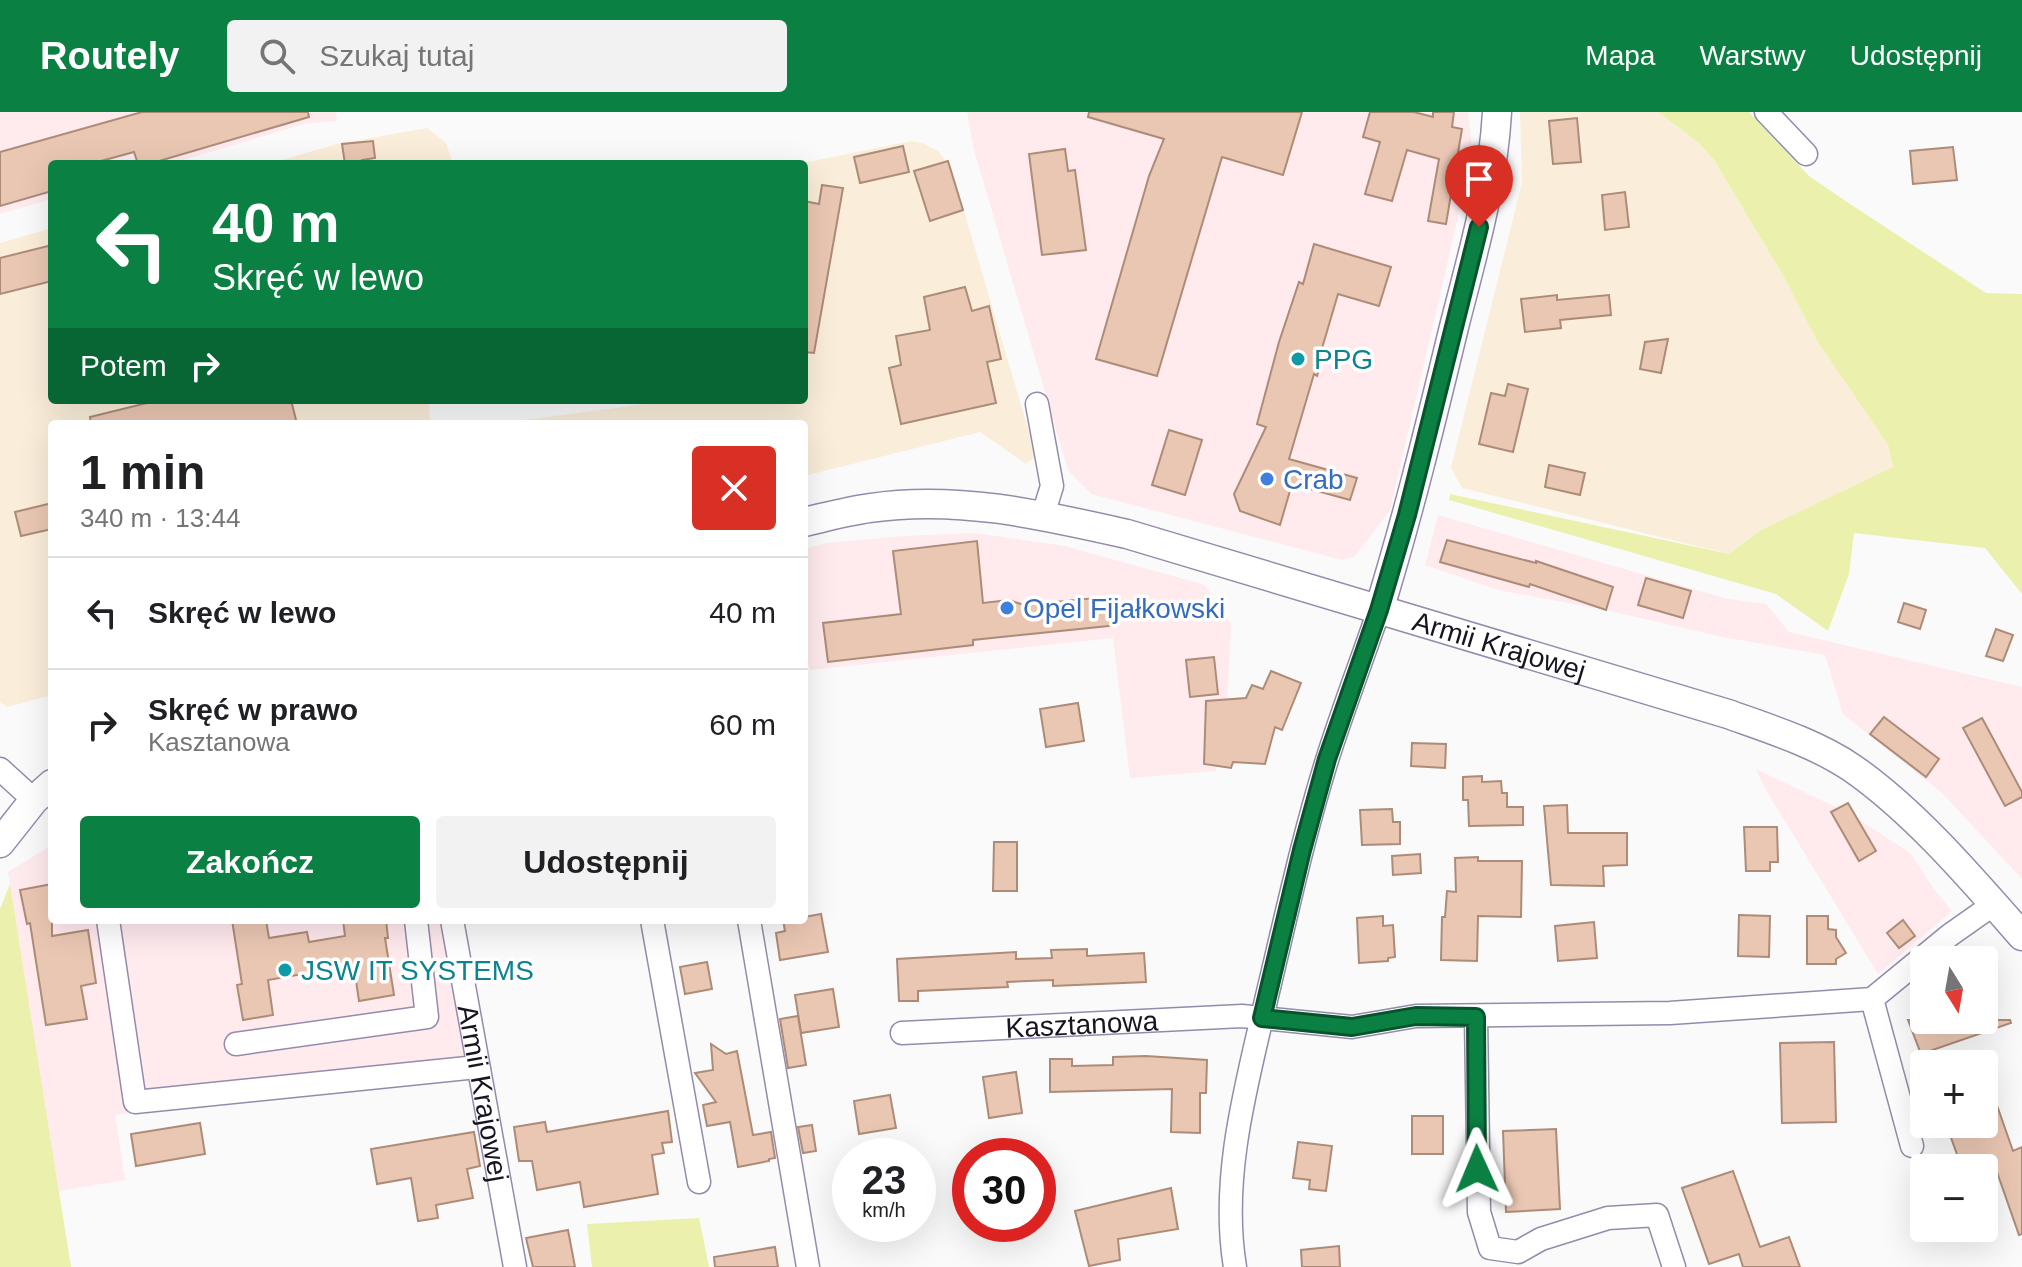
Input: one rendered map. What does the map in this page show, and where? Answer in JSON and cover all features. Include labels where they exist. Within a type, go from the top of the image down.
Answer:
[{"type":"street","points":[[1235,1267],[1232,1208],[1235,1146],[1262,1018],[1327,759],[1379,610],[1407,515],[1488,190],[1497,112]]},
{"type":"street","points":[[1766,112],[1806,154]]},
{"type":"street","points":[[1037,404],[1052,486],[1043,515]]},
{"type":"street","name":"Armii Krajowej","points":[[808,521],[871,508],[926,504],[964,505],[1043,515],[1127,534],[1700,705],[1797,739],[1850,767],[1896,801],[2022,936]]},
{"type":"street","points":[[0,769],[43,792],[0,843]]},
{"type":"street","points":[[1674,1267],[1657,1215],[1608,1218],[1541,1239],[1518,1252],[1490,1248],[1479,1212],[1476,1017],[1670,1013],[1872,999],[1950,935],[1994,904]]},
{"type":"street","points":[[109,924],[135,1102],[477,1067]]},
{"type":"street","name":"Armii Krajowej","points":[[236,1044],[427,1017],[416,924]]},
{"type":"street","name":"Armii Krajowej","points":[[453,924],[515,1267]]},
{"type":"street","points":[[653,924],[699,1182]]},
{"type":"street","points":[[750,924],[808,1267]]},
{"type":"street","points":[[1872,999],[1912,1146]]},
{"type":"street","name":"Kasztanowa","points":[[902,1033],[1242,1016],[1352,1027],[1416,1016],[1476,1017]]},
{"type":"shaded area","points":[[0,112],[336,112],[337,121],[304,124],[183,160],[48,160],[48,200],[0,214]]},
{"type":"shaded area","points":[[967,112],[1468,112],[1472,148],[1462,200],[1390,510],[1355,556],[1342,560],[1091,494],[1068,470],[974,150]]},
{"type":"shaded area","points":[[1520,112],[1658,112],[1699,143],[1714,160],[1784,277],[1817,341],[1888,445],[1894,467],[1761,530],[1729,554],[1462,488],[1451,468],[1522,182]]},
{"type":"shaded area","points":[[427,128],[446,143],[452,160],[282,160],[337,144]]},
{"type":"shaded area","points":[[911,141],[938,151],[951,167],[1036,456],[1026,464],[980,432],[808,475],[808,420],[524,420],[645,404],[808,404],[808,162]]},
{"type":"shaded area","points":[[48,229],[48,404],[429,404],[430,420],[48,420],[48,696],[7,707],[0,702],[0,243]]},
{"type":"shaded area","points":[[1438,515],[1728,599],[1766,604],[1789,632],[2022,687],[2022,879],[1942,793],[1843,714],[1825,655],[1498,590],[1425,565]]},
{"type":"shaded area","points":[[975,533],[1065,546],[1205,585],[1231,624],[1227,704],[1219,705],[1216,771],[1130,778],[1113,638],[810,670],[808,548],[827,543]]},
{"type":"shaded area","points":[[1756,769],[1852,815],[1910,853],[1952,911],[1878,974]]},
{"type":"shaded area","points":[[48,847],[48,924],[452,924],[475,1069],[425,1082],[115,1115],[125,1180],[59,1191],[8,872]]},
{"type":"green space","points":[[1658,112],[1749,112],[1809,176],[1844,200],[1986,293],[2022,294],[2022,594],[1985,548],[1854,533],[1849,574],[1828,631],[1776,594],[1449,500],[1450,494],[1729,554],[1761,530],[1893,467],[1888,445],[1817,341],[1784,277],[1714,160],[1699,143]]},
{"type":"green space","points":[[10,884],[71,1267],[0,1267],[0,909]]},
{"type":"green space","points":[[699,1218],[709,1267],[592,1267],[587,1224]]},
{"type":"building","points":[[142,112],[308,112],[309,117],[163,160],[137,160],[134,152],[105,160],[48,160],[48,192],[0,206],[0,152]]},
{"type":"building","points":[[1089,112],[1302,112],[1283,175],[1222,157],[1157,376],[1096,359],[1149,176],[1164,139],[1088,117]]},
{"type":"building","points":[[1370,112],[1414,112],[1433,117],[1433,112],[1454,112],[1452,127],[1462,129],[1446,224],[1428,221],[1439,159],[1407,150],[1392,201],[1365,194],[1380,142],[1363,137]]},
{"type":"building","points":[[1577,118],[1581,162],[1553,164],[1549,121]]},
{"type":"building","points":[[373,141],[375,158],[344,160],[342,144]]},
{"type":"building","points":[[903,146],[909,172],[860,183],[854,157]]},
{"type":"building","points":[[1953,147],[1957,180],[1913,184],[1910,151]]},
{"type":"building","points":[[1065,149],[1068,171],[1075,170],[1086,250],[1042,255],[1029,154]]},
{"type":"building","points":[[948,161],[963,210],[930,221],[914,171]]},
{"type":"building","points":[[822,185],[843,188],[814,353],[808,352],[808,202],[819,204]]},
{"type":"building","points":[[1625,192],[1629,227],[1605,230],[1602,195]]},
{"type":"building","points":[[1314,244],[1391,267],[1379,306],[1338,294],[1320,355],[1323,356],[1317,376],[1314,374],[1289,459],[1357,478],[1350,500],[1292,484],[1280,525],[1240,511],[1234,494],[1266,427],[1257,424],[1279,342],[1299,282],[1303,284]]},
{"type":"building","points":[[48,246],[48,282],[0,294],[0,258]]},
{"type":"building","points":[[965,287],[972,311],[989,306],[1001,359],[987,362],[996,403],[901,424],[889,368],[901,365],[896,336],[930,330],[924,297]]},
{"type":"building","points":[[1557,295],[1557,300],[1609,295],[1611,315],[1560,320],[1561,328],[1525,332],[1521,299]]},
{"type":"building","points":[[1668,339],[1661,373],[1640,369],[1645,342]]},
{"type":"building","points":[[1508,384],[1528,389],[1513,452],[1479,444],[1491,393],[1505,396]]},
{"type":"building","points":[[143,404],[292,404],[296,420],[90,420],[90,417]]},
{"type":"building","points":[[1169,430],[1202,440],[1185,495],[1152,485]]},
{"type":"building","points":[[1549,465],[1585,473],[1580,495],[1545,487]]},
{"type":"building","points":[[48,504],[48,530],[21,536],[15,512]]},
{"type":"building","points":[[1447,540],[1536,561],[1613,587],[1606,610],[1530,584],[1529,587],[1440,562]]},
{"type":"building","points":[[977,541],[983,603],[1009,600],[1024,605],[1116,596],[1118,625],[973,640],[973,645],[828,662],[823,623],[901,614],[893,551]]},
{"type":"building","points":[[1646,578],[1691,591],[1683,618],[1638,605]]},
{"type":"building","points":[[1904,603],[1926,610],[1920,629],[1898,622]]},
{"type":"building","points":[[1996,629],[2013,635],[2003,661],[1986,656]]},
{"type":"building","points":[[1214,657],[1218,694],[1190,697],[1186,660]]},
{"type":"building","points":[[1271,671],[1301,683],[1282,730],[1275,727],[1265,764],[1233,762],[1231,768],[1204,764],[1206,701],[1246,698],[1252,685],[1263,689]]},
{"type":"building","points":[[1078,703],[1084,741],[1046,747],[1040,709]]},
{"type":"building","points":[[1884,717],[1939,759],[1926,777],[1870,734]]},
{"type":"building","points":[[1982,718],[2022,792],[2022,797],[2005,806],[1963,728]]},
{"type":"building","points":[[1412,743],[1446,744],[1445,768],[1411,766]]},
{"type":"building","points":[[1482,776],[1482,782],[1501,781],[1502,793],[1507,793],[1507,807],[1523,807],[1523,825],[1469,826],[1468,800],[1463,800],[1463,777]]},
{"type":"building","points":[[1848,803],[1876,851],[1859,861],[1831,812]]},
{"type":"building","points":[[1567,805],[1568,833],[1627,833],[1627,865],[1603,866],[1604,886],[1551,885],[1544,806]]},
{"type":"building","points":[[1392,809],[1393,822],[1400,822],[1400,844],[1362,845],[1360,810]]},
{"type":"building","points":[[1744,827],[1777,827],[1778,862],[1770,862],[1770,871],[1746,871]]},
{"type":"building","points":[[994,842],[1017,842],[1017,891],[993,891]]},
{"type":"building","points":[[1420,854],[1421,873],[1393,875],[1392,856]]},
{"type":"building","points":[[1478,857],[1478,861],[1522,861],[1521,917],[1478,916],[1477,961],[1441,960],[1442,917],[1445,917],[1447,891],[1456,892],[1455,858]]},
{"type":"building","points":[[48,885],[48,924],[52,924],[52,936],[88,930],[96,983],[81,986],[87,1019],[46,1025],[30,923],[27,924],[20,890]]},
{"type":"building","points":[[821,914],[828,952],[780,960],[776,933],[785,931],[784,924],[808,924],[808,916]]},
{"type":"building","points":[[1739,915],[1770,916],[1769,957],[1738,956]]},
{"type":"building","points":[[1383,916],[1383,926],[1393,925],[1395,957],[1388,958],[1388,961],[1359,963],[1357,918]]},
{"type":"building","points":[[1807,916],[1828,916],[1828,929],[1836,930],[1836,937],[1846,953],[1836,959],[1836,964],[1807,964]]},
{"type":"building","points":[[1903,920],[1915,936],[1899,948],[1887,933]]},
{"type":"building","points":[[1594,922],[1597,958],[1558,961],[1555,926]]},
{"type":"building","name":"JSW IT SYSTEMS","points":[[233,924],[267,924],[269,938],[307,932],[309,942],[345,936],[344,924],[386,924],[388,938],[385,938],[394,995],[359,1001],[354,967],[314,972],[268,980],[273,1015],[243,1020],[237,985],[242,984]]},
{"type":"building","points":[[1087,949],[1087,956],[1144,953],[1146,982],[1053,986],[1053,980],[1007,982],[1008,987],[918,991],[918,1001],[899,1001],[897,959],[1016,952],[1016,959],[1052,958],[1051,950]]},
{"type":"building","points":[[707,962],[712,989],[685,994],[680,967]]},
{"type":"building","points":[[833,989],[839,1027],[801,1033],[795,995]]},
{"type":"building","points":[[798,1016],[806,1065],[788,1068],[780,1019]]},
{"type":"building","points":[[1998,1020],[2010,1020],[2011,1023],[1998,1027]]},
{"type":"building","points":[[1913,1034],[1979,1034],[1933,1050],[1919,1050]]},
{"type":"building","points":[[1834,1042],[1836,1122],[1782,1123],[1780,1043]]},
{"type":"building","points":[[711,1044],[726,1054],[737,1051],[753,1135],[771,1132],[775,1158],[738,1167],[730,1122],[707,1126],[703,1105],[716,1102],[695,1073],[713,1070]]},
{"type":"building","points":[[1113,1057],[1207,1060],[1206,1093],[1200,1093],[1200,1133],[1171,1132],[1172,1089],[1050,1092],[1050,1059],[1072,1059],[1072,1066],[1113,1065]]},
{"type":"building","points":[[1016,1072],[1022,1113],[989,1118],[983,1077]]},
{"type":"building","points":[[890,1095],[896,1128],[859,1134],[854,1101]]},
{"type":"building","points":[[1998,1108],[2013,1151],[2022,1147],[2022,1234],[2019,1235],[1998,1175],[1998,1154],[1957,1154],[1951,1138],[1998,1138]]},
{"type":"building","points":[[668,1111],[672,1142],[662,1143],[664,1153],[652,1155],[658,1194],[584,1207],[580,1182],[537,1190],[532,1161],[519,1161],[514,1127],[545,1122],[547,1132]]},
{"type":"building","points":[[1412,1116],[1443,1116],[1443,1154],[1412,1154]]},
{"type":"building","points":[[200,1123],[205,1154],[136,1166],[131,1134]]},
{"type":"building","points":[[812,1125],[816,1151],[803,1153],[798,1127]]},
{"type":"building","points":[[1556,1129],[1560,1209],[1506,1212],[1503,1131]]},
{"type":"building","points":[[474,1132],[480,1166],[467,1169],[473,1198],[436,1205],[438,1218],[418,1221],[411,1178],[377,1184],[371,1149]]},
{"type":"building","points":[[1298,1142],[1332,1146],[1326,1191],[1309,1189],[1310,1180],[1293,1178]]},
{"type":"building","points":[[1733,1171],[1760,1247],[1789,1237],[1800,1267],[1743,1267],[1739,1254],[1709,1264],[1682,1188]]},
{"type":"building","points":[[1171,1188],[1178,1229],[1118,1239],[1120,1260],[1089,1266],[1075,1211]]},
{"type":"building","points":[[568,1230],[575,1267],[533,1267],[526,1238]]},
{"type":"building","points":[[1339,1246],[1340,1267],[1302,1267],[1301,1250]]},
{"type":"building","points":[[775,1247],[778,1267],[715,1267],[714,1257]]},
{"type":"place","name":"PPG","points":[[1298,359]]},
{"type":"place","name":"Crab","points":[[1267,479]]},
{"type":"place","name":"Opel Fijałkowski","points":[[1007,608]]},
{"type":"place","name":"JSW IT SYSTEMS","points":[[285,970]]},
{"type":"route","points":[[1477,1169],[1476,1017],[1416,1016],[1352,1027],[1262,1018],[1327,759],[1397,553],[1479,227]]}]
